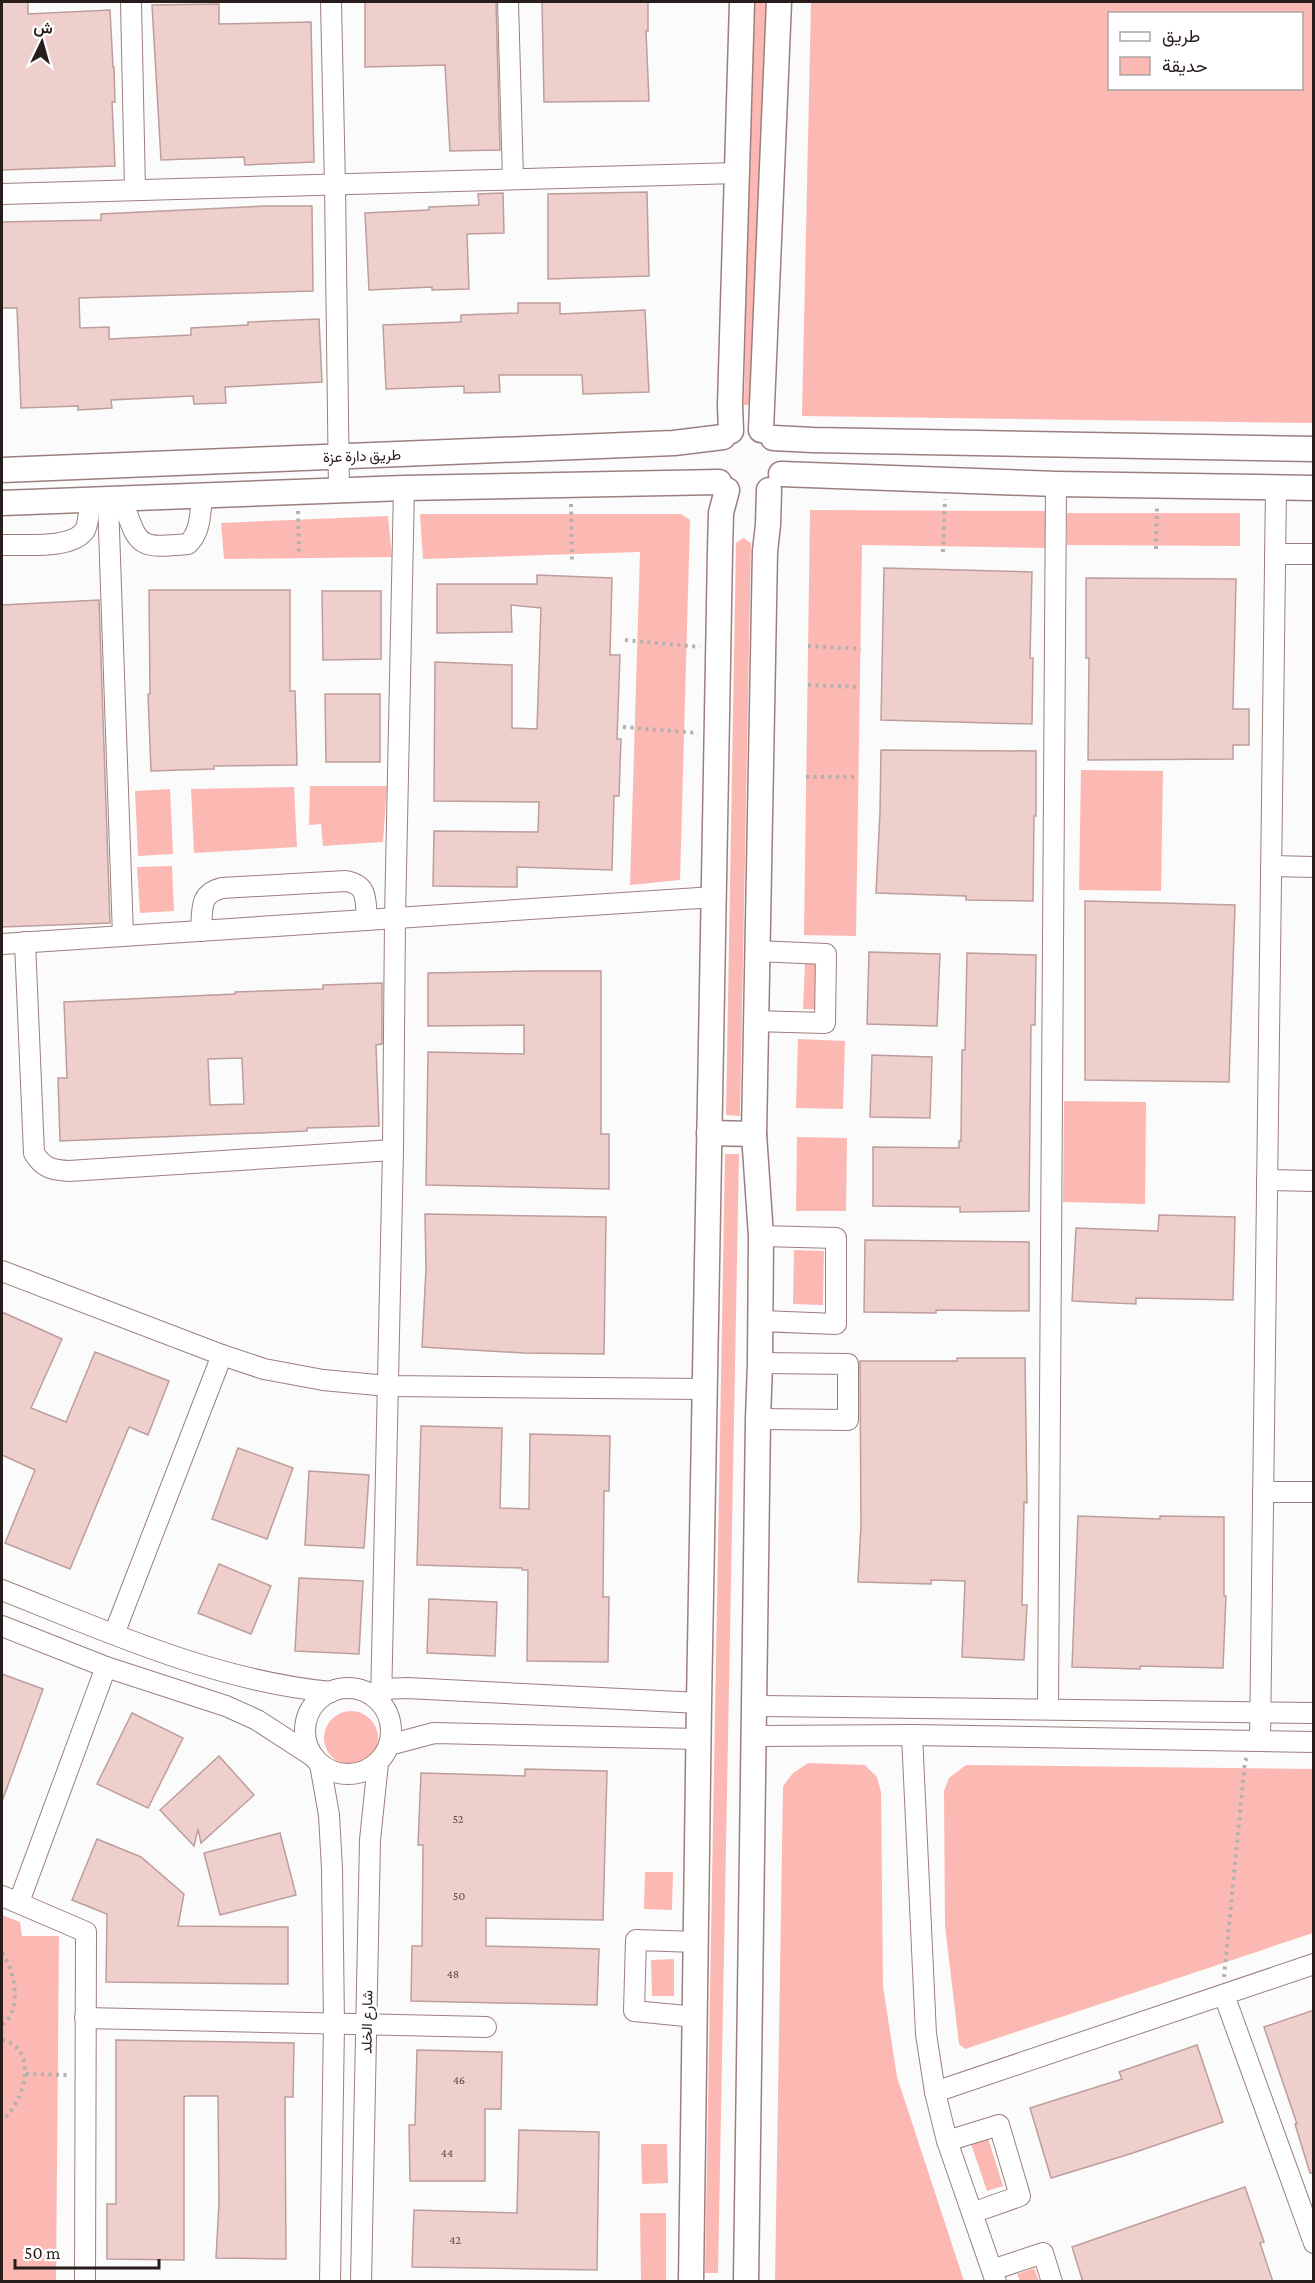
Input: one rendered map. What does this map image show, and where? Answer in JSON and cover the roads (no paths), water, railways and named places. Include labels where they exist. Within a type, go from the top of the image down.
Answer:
[{"type":"main road","points":[[691,2282],[698,1739],[723,486],[713,464],[714,454],[727,434],[730,405],[742,2]]},
{"type":"main road","points":[[746,2282],[760,1363],[761,1236],[754,1134],[757,951],[765,551],[775,482],[782,454],[767,434],[778,2]]},
{"type":"main road","points":[[727,434],[741,428],[813,440],[1314,448]]},
{"type":"main road","name":"طريق دارة عزة","points":[[2,470],[674,443],[727,434]]},
{"type":"main road","points":[[2,503],[107,501],[404,488],[570,486],[723,486],[737,495],[748,497],[759,495],[775,482],[945,480],[1314,488]]},
{"type":"main road","points":[[709,1133],[754,1134]]},
{"type":"street","points":[[131,2],[135,190]]},
{"type":"street","points":[[331,2],[339,491]]},
{"type":"street","points":[[508,2],[513,180]]},
{"type":"street","points":[[2,194],[737,173]]},
{"type":"street","points":[[1048,1709],[1056,484]]},
{"type":"street","points":[[1260,1741],[1276,487]]},
{"type":"street","points":[[2,1626],[106,1666],[226,1706],[257,1720],[333,1772],[349,1774],[364,1771],[378,1763],[389,1745],[390,1723],[377,1695],[388,1386],[404,488]]},
{"type":"street","points":[[107,501],[136,538],[156,547],[188,544],[198,528],[201,497]]},
{"type":"street","points":[[2,545],[65,543],[77,538],[88,521],[107,501]]},
{"type":"street","points":[[107,501],[123,936]]},
{"type":"street","points":[[1275,554],[1314,554]]},
{"type":"street","points":[[1271,866],[1314,867]]},
{"type":"street","points":[[201,931],[204,899],[211,891],[222,888],[346,881],[357,883],[363,891],[367,920]]},
{"type":"street","points":[[2,944],[714,897]]},
{"type":"street","points":[[25,942],[34,1153],[40,1164],[51,1170],[69,1171],[393,1150]]},
{"type":"street","points":[[756,1021],[825,1023],[826,954],[757,951]]},
{"type":"street","points":[[1267,1180],[1314,1181]]},
{"type":"street","points":[[759,1320],[836,1324],[836,1238],[761,1236]]},
{"type":"street","points":[[2,1271],[222,1355],[264,1369],[313,1378],[388,1386],[705,1389]]},
{"type":"street","points":[[114,1634],[222,1355]]},
{"type":"street","points":[[758,1419],[848,1420],[848,1364],[760,1363]]},
{"type":"street","points":[[1263,1492],[1314,1492]]},
{"type":"street","points":[[2,1590],[114,1634],[234,1675],[277,1685],[331,1692],[350,1689],[377,1695],[407,1688],[699,1703]]},
{"type":"street","points":[[85,2282],[86,1932],[10,1899],[106,1666]]},
{"type":"street","points":[[330,2282],[334,2024],[332,1869],[329,1815],[317,1761],[308,1746],[305,1733],[312,1709],[320,1699],[331,1692]]},
{"type":"street","points":[[755,1706],[1314,1713]]},
{"type":"street","points":[[389,1745],[434,1733],[698,1739]]},
{"type":"street","points":[[754,1736],[912,1735],[1314,1742]]},
{"type":"street","points":[[912,1735],[924,2012],[935,2092],[947,2142],[994,2276],[1043,2253],[1052,2282]]},
{"type":"street","name":"شارع الخلد","points":[[361,2282],[370,1828],[378,1763]]},
{"type":"street","points":[[696,2017],[634,2012],[636,1940],[697,1942]]},
{"type":"street","points":[[935,2092],[1314,1964]]},
{"type":"street","points":[[1224,1995],[1312,2235]]},
{"type":"street","points":[[85,2018],[486,2027]]},
{"type":"street","points":[[947,2142],[999,2125],[1020,2196],[972,2213]]}]
